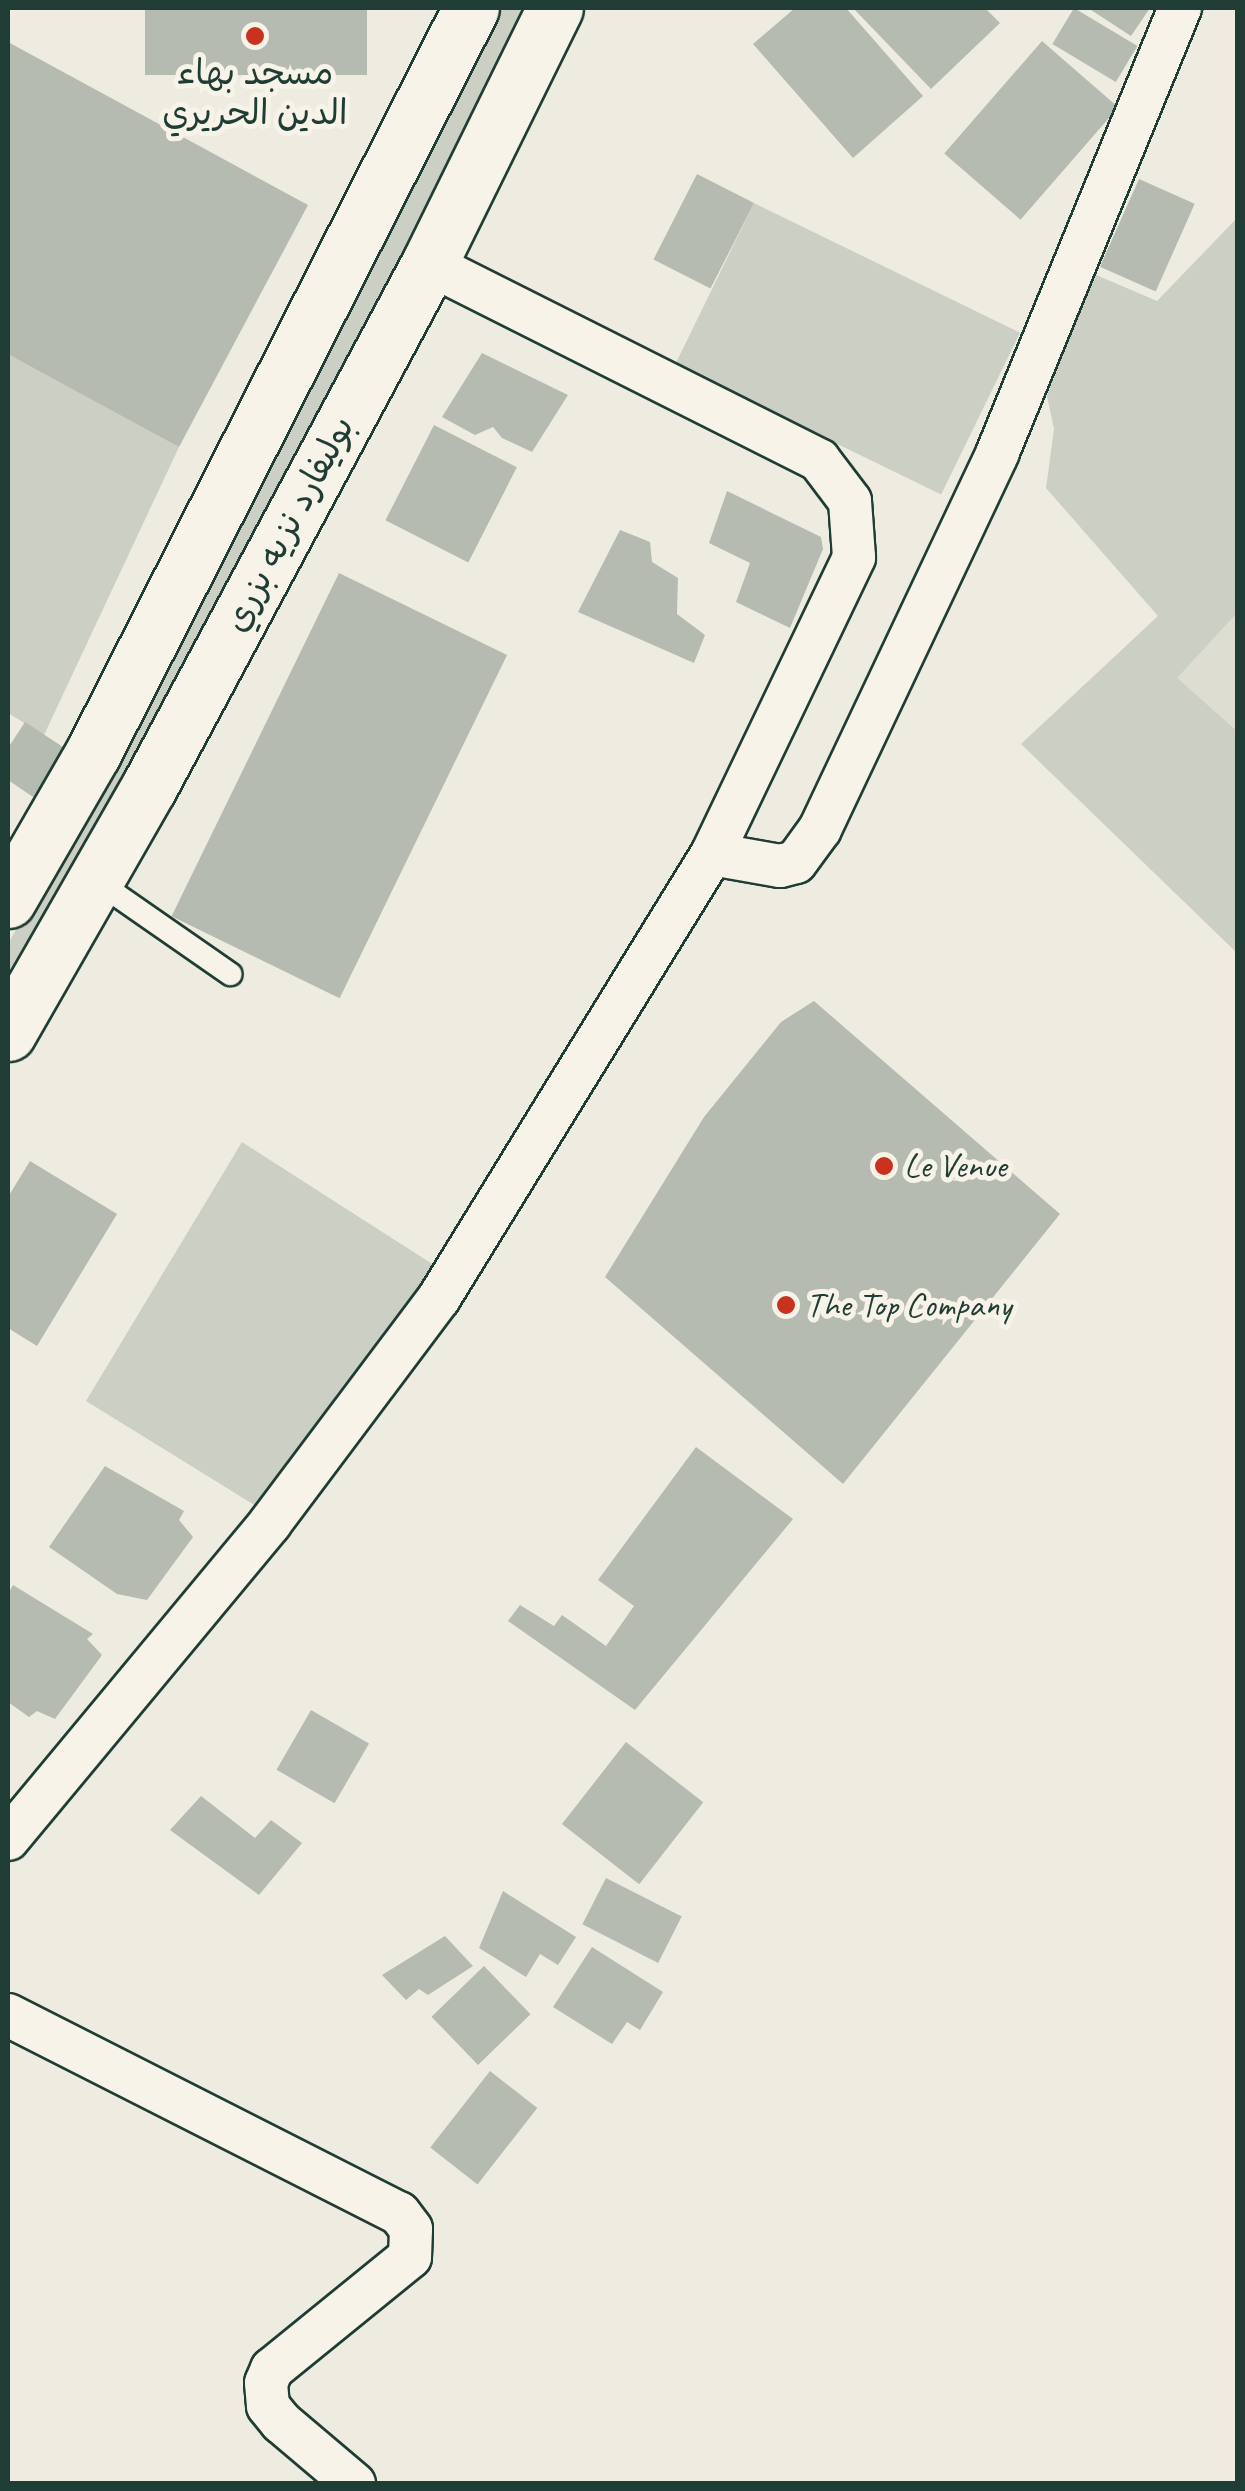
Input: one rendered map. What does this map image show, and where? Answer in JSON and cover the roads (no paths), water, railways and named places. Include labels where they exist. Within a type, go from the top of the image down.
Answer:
[{"type":"highway","name":"بوليفارد نزيه بزري","points":[[8,900],[111,719],[471,8]]},
{"type":"highway","name":"بوليفارد نزيه بزري","points":[[8,1033],[96,880],[429,264],[556,8]]},
{"type":"street","points":[[712,854],[780,866],[796,862],[820,829],[997,454],[1180,8]]},
{"type":"street","points":[[8,1839],[398,1360],[712,854],[854,557],[850,501],[819,460],[429,264]]},
{"type":"street","points":[[8,2015],[399,2213],[410,2229],[410,2258],[272,2369],[266,2383],[268,2406],[281,2422],[354,2484]]},
{"type":"lane","points":[[96,880],[230,974]]},
{"type":"place","name":"مسجد بهاء الدين الحريري","points":[[255,36]]},
{"type":"place","name":"Le Venue","points":[[884,1166]]},
{"type":"place","name":"The Top Company","points":[[786,1305]]}]
